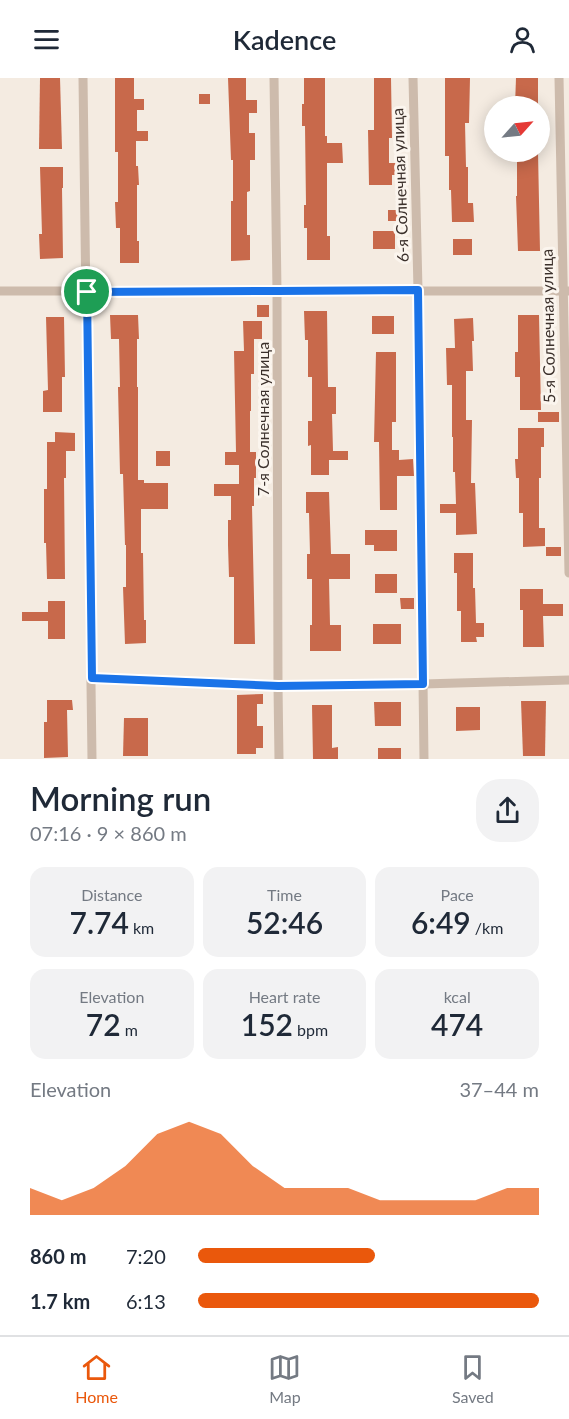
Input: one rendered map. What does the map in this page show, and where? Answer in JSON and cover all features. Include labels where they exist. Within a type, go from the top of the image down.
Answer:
[{"type":"street","points":[[83,78],[92,759]]},
{"type":"street","name":"7-я Солнечная улица","points":[[274,78],[279,759]]},
{"type":"street","name":"6-я Солнечная улица","points":[[412,78],[418,290],[424,759]]},
{"type":"street","name":"5-я Солнечная улица","points":[[559,78],[566,291],[569,573]]},
{"type":"street","points":[[0,291],[566,291]]},
{"type":"street","points":[[92,678],[278,686],[569,680]]},
{"type":"building","points":[[40,78],[60,78],[62,149],[39,149]]},
{"type":"building","points":[[115,78],[134,78],[134,99],[144,99],[144,110],[137,110],[137,131],[148,131],[148,141],[136,141],[139,185],[137,185],[137,241],[139,241],[139,263],[120,263],[120,228],[116,228],[115,202],[118,202],[118,152],[115,152]]},
{"type":"building","points":[[228,78],[246,78],[246,100],[257,100],[257,113],[249,113],[249,133],[255,133],[255,160],[250,160],[250,191],[247,192],[247,235],[250,235],[250,260],[231,261],[233,160],[231,160]]},
{"type":"building","points":[[304,78],[325,78],[325,136],[327,136],[327,143],[342,143],[343,163],[327,163],[327,236],[330,236],[330,260],[307,260],[307,228],[304,228],[305,126],[302,126]]},
{"type":"building","points":[[374,78],[391,78],[392,138],[389,138],[389,163],[406,163],[406,175],[392,175],[392,185],[369,185],[368,130],[374,130]]},
{"type":"building","points":[[445,78],[470,78],[469,123],[465,123],[466,167],[468,167],[468,203],[473,203],[474,222],[452,222],[449,156],[445,156]]},
{"type":"building","points":[[516,78],[538,78],[538,96],[515,96]]},
{"type":"building","points":[[199,94],[210,94],[210,104],[199,104]]},
{"type":"building","points":[[517,162],[538,162],[540,251],[518,251]]},
{"type":"building","points":[[40,167],[63,167],[63,258],[40,259],[39,234],[42,234]]},
{"type":"building","points":[[388,210],[400,210],[401,221],[388,221]]},
{"type":"building","points":[[373,231],[395,231],[395,249],[373,249]]},
{"type":"building","points":[[453,239],[472,239],[472,255],[453,255]]},
{"type":"building","points":[[257,305],[269,305],[269,317],[257,317]]},
{"type":"building","points":[[304,311],[327,311],[328,387],[336,387],[336,414],[332,414],[333,451],[348,451],[348,460],[329,460],[329,475],[311,475],[308,421],[312,421],[312,377],[308,377],[308,340],[305,340]]},
{"type":"building","points":[[110,315],[138,315],[138,480],[144,480],[144,483],[168,483],[168,509],[141,509],[146,643],[125,644],[123,587],[126,587],[126,545],[123,474],[120,474],[119,339],[111,339]]},
{"type":"building","points":[[518,315],[539,315],[541,410],[520,410],[520,377],[515,377]]},
{"type":"building","points":[[372,316],[394,316],[394,334],[372,334]]},
{"type":"building","points":[[46,317],[64,317],[65,377],[62,377],[62,412],[43,412],[43,391],[48,390]]},
{"type":"building","points":[[473,318],[473,371],[466,371],[466,420],[472,420],[471,483],[475,483],[477,534],[456,535],[456,513],[440,513],[440,504],[456,504],[455,472],[453,472],[452,385],[447,385],[446,348],[455,348],[454,319]]},
{"type":"building","points":[[243,321],[262,321],[262,339],[254,339],[254,374],[251,374],[250,411],[250,452],[256,452],[254,506],[252,506],[255,644],[234,644],[234,577],[229,577],[228,545],[231,496],[214,496],[214,484],[239,484],[239,465],[225,465],[225,452],[236,452],[234,351],[244,351]]},
{"type":"building","points":[[376,352],[396,352],[396,422],[392,422],[392,450],[399,450],[399,460],[413,459],[414,476],[397,476],[397,510],[380,510],[379,442],[374,442]]},
{"type":"building","points":[[538,412],[559,412],[559,422],[538,422]]},
{"type":"building","points":[[518,428],[544,428],[544,447],[541,447],[541,478],[539,478],[539,528],[545,528],[545,546],[523,547],[523,513],[519,513],[519,478],[516,478],[515,459],[518,459]]},
{"type":"building","points":[[55,432],[75,433],[75,451],[66,451],[66,478],[64,478],[65,579],[47,579],[46,543],[44,543],[47,442],[55,442]]},
{"type":"building","points":[[156,451],[170,451],[170,466],[156,466]]},
{"type":"building","points":[[306,492],[329,492],[331,554],[350,554],[350,579],[329,579],[330,625],[341,625],[341,651],[310,651],[312,579],[307,579],[307,554],[310,554]]},
{"type":"building","points":[[365,530],[397,530],[397,551],[374,551],[374,545],[365,545]]},
{"type":"building","points":[[546,547],[561,547],[561,556],[546,556]]},
{"type":"building","points":[[454,553],[473,553],[476,623],[484,623],[484,637],[476,637],[477,642],[461,642],[461,611],[457,611],[457,573],[454,573]]},
{"type":"building","points":[[375,574],[397,574],[397,593],[375,593]]},
{"type":"building","points":[[520,589],[543,589],[543,604],[563,604],[563,616],[543,616],[544,647],[523,647],[523,610],[520,610]]},
{"type":"building","points":[[400,598],[414,598],[414,609],[401,609]]},
{"type":"building","points":[[48,601],[65,601],[65,639],[48,639],[48,621],[22,621],[22,612],[48,612]]},
{"type":"building","points":[[373,624],[401,624],[401,644],[373,644]]},
{"type":"building","points":[[263,694],[263,704],[257,704],[257,726],[263,726],[263,748],[256,748],[256,754],[237,754],[237,695]]},
{"type":"building","points":[[47,700],[72,700],[73,710],[67,710],[68,757],[44,758],[44,722],[47,722]]},
{"type":"building","points":[[521,701],[546,701],[545,756],[523,756]]},
{"type":"building","points":[[374,702],[401,702],[401,726],[375,726]]},
{"type":"building","points":[[312,705],[332,705],[332,748],[338,747],[338,759],[313,759]]},
{"type":"building","points":[[456,707],[480,707],[480,730],[456,731]]},
{"type":"building","points":[[124,718],[148,718],[148,756],[123,756]]},
{"type":"building","points":[[378,748],[401,748],[401,759],[378,759]]},
{"type":"route","points":[[418,290],[423,684],[278,686],[92,678],[87,292],[418,290]]}]
